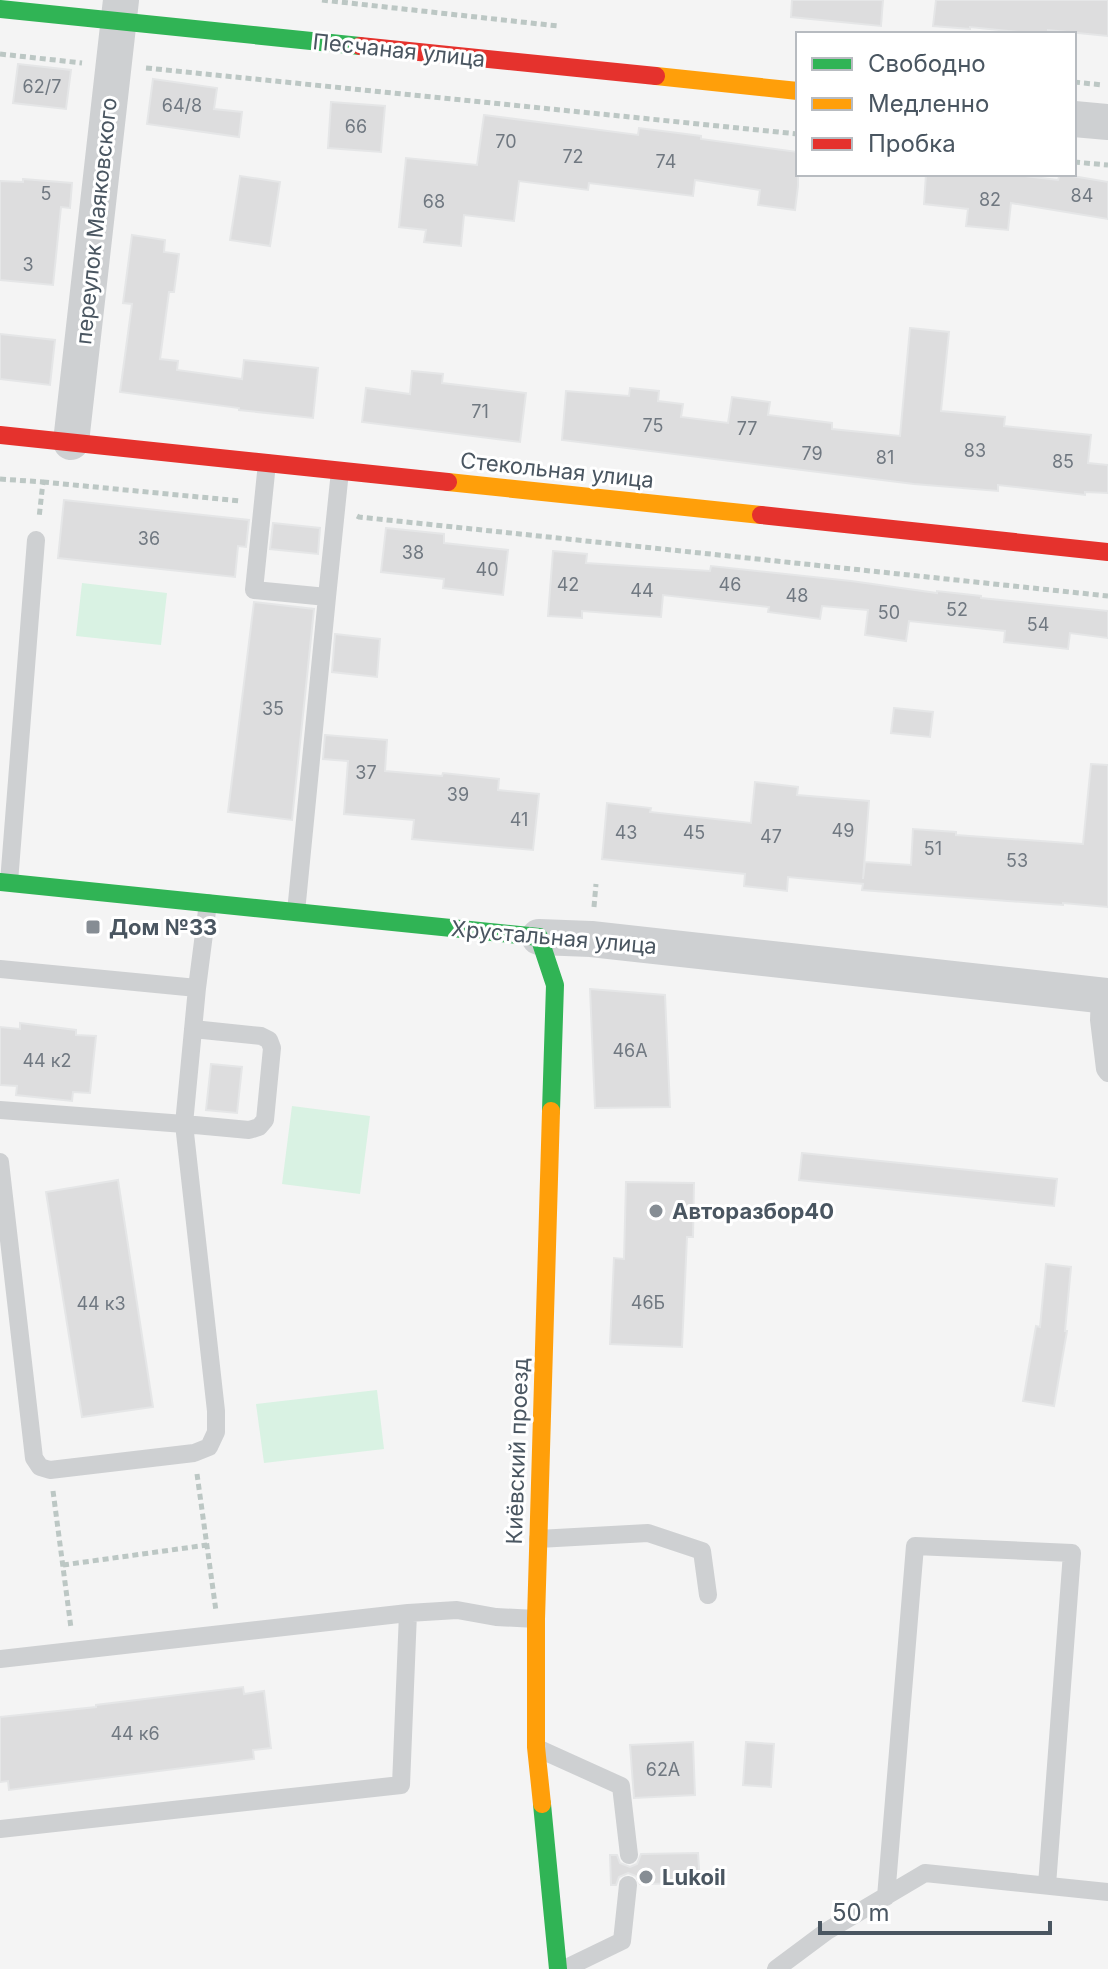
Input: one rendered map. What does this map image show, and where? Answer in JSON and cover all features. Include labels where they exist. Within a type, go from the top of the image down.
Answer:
[{"type":"street","name":"Песчаная улица","points":[[0,9],[120,10],[796,91]]},
{"type":"street","name":"переулок Маяковского","points":[[71,442],[120,10]]},
{"type":"street","points":[[1076,119],[1108,122]]},
{"type":"street","name":"Стекольная улица","points":[[0,435],[1108,552]]},
{"type":"street","name":"Хрустальная улица","points":[[4,882],[539,937],[591,939],[1104,995]]},
{"type":"street","name":"Киёвский проезд","points":[[539,937],[555,985],[536,1619],[536,1747],[561,1969]]},
{"type":"lane","points":[[267,463],[254,590],[327,597]]},
{"type":"lane","points":[[296,912],[340,471]]},
{"type":"lane","points":[[4,882],[36,540]]},
{"type":"lane","points":[[0,1162],[34,1458],[40,1467],[50,1470],[194,1453],[209,1447],[216,1432],[216,1411],[184,1124],[208,903]]},
{"type":"lane","points":[[0,969],[197,988]]},
{"type":"lane","points":[[1104,995],[1099,1020],[1108,1073]]},
{"type":"lane","points":[[0,1110],[249,1130],[259,1127],[265,1120],[272,1048],[269,1040],[261,1036],[193,1029]]},
{"type":"lane","points":[[538,1539],[648,1533],[702,1551],[708,1595]]},
{"type":"lane","points":[[886,1897],[915,1546],[1072,1553],[1047,1885]]},
{"type":"lane","points":[[0,1659],[408,1613],[457,1610],[496,1617],[536,1619]]},
{"type":"lane","points":[[0,1829],[401,1785],[408,1613]]},
{"type":"lane","points":[[536,1747],[621,1786],[629,1855]]},
{"type":"lane","points":[[776,1969],[827,1931],[925,1873],[1108,1892]]},
{"type":"lane","points":[[561,1969],[622,1941],[628,1885]]},
{"type":"path","points":[[0,54],[33,57]]},
{"type":"path","points":[[114,64],[796,134]]},
{"type":"path","points":[[1076,82],[1108,86]]},
{"type":"path","points":[[1076,162],[1108,165]]},
{"type":"path","points":[[0,479],[263,503]]},
{"type":"path","points":[[36,540],[43,482]]},
{"type":"path","points":[[337,500],[359,517],[1108,596]]},
{"type":"path","points":[[194,1453],[219,1634]]},
{"type":"path","points":[[50,1470],[74,1650]]},
{"type":"path","points":[[63,1565],[207,1545]]},
{"type":"green space","points":[[82,583],[167,593],[161,645],[76,636]]},
{"type":"green space","points":[[292,1106],[370,1116],[360,1194],[282,1184]]},
{"type":"green space","points":[[377,1390],[384,1449],[264,1463],[256,1404]]},
{"type":"building","points":[[792,0],[883,0],[881,26],[791,17]]},
{"type":"building","points":[[936,0],[1108,0],[1108,36],[1048,30],[1017,32],[933,26]]},
{"type":"building","points":[[18,64],[71,70],[66,109],[13,103]]},
{"type":"building","points":[[153,79],[217,88],[214,109],[242,112],[239,137],[147,124]]},
{"type":"building","points":[[331,102],[385,106],[381,152],[328,148]]},
{"type":"building","points":[[484,115],[638,135],[639,128],[796,152],[798,186],[795,210],[758,205],[760,190],[695,180],[693,196],[589,183],[588,190],[519,181],[514,221],[464,215],[461,246],[424,242],[426,230],[399,227],[406,158],[477,165]]},
{"type":"building","points":[[240,176],[280,182],[270,246],[230,240]]},
{"type":"building","points":[[926,176],[1024,176],[1058,180],[1059,176],[1072,176],[1108,182],[1108,219],[1011,203],[1008,230],[966,226],[968,209],[924,204]]},
{"type":"building","points":[[23,179],[72,183],[70,208],[61,207],[53,285],[0,280],[0,181],[23,182]]},
{"type":"building","points":[[132,235],[165,240],[164,252],[179,254],[174,292],[169,292],[160,359],[178,361],[177,370],[242,379],[244,360],[318,368],[313,418],[120,392],[132,304],[123,303]]},
{"type":"building","points":[[910,328],[949,332],[941,411],[1005,417],[1004,426],[1091,435],[1088,463],[1108,465],[1108,493],[1085,492],[1085,495],[998,485],[998,491],[914,484],[562,440],[566,391],[629,396],[630,388],[659,391],[658,401],[683,404],[681,417],[728,423],[732,397],[770,402],[768,415],[832,423],[832,429],[900,436]]},
{"type":"building","points":[[0,334],[55,340],[50,385],[0,379]]},
{"type":"building","points":[[412,371],[443,374],[442,383],[526,393],[520,442],[362,422],[366,388],[410,394]]},
{"type":"building","points":[[64,500],[249,520],[246,547],[238,546],[235,577],[58,558]]},
{"type":"building","points":[[273,523],[320,528],[318,554],[270,549]]},
{"type":"building","points":[[386,528],[444,534],[444,543],[508,550],[503,595],[443,588],[444,579],[381,572]]},
{"type":"building","points":[[553,551],[587,554],[586,563],[710,571],[711,566],[1108,611],[1108,638],[1070,633],[1068,649],[1004,642],[1005,631],[909,621],[906,641],[865,635],[868,610],[822,606],[820,619],[768,612],[769,607],[663,595],[661,617],[582,611],[582,618],[548,616]]},
{"type":"building","points":[[254,602],[314,609],[292,820],[228,812]]},
{"type":"building","points":[[335,634],[380,639],[377,677],[332,672]]},
{"type":"building","points":[[894,708],[933,712],[930,737],[891,733]]},
{"type":"building","points":[[325,735],[387,740],[385,771],[499,779],[498,790],[539,794],[533,850],[412,839],[414,820],[344,814],[348,761],[323,759]]},
{"type":"building","points":[[1091,764],[1108,765],[1108,907],[862,890],[863,884],[788,877],[787,891],[744,886],[745,874],[602,859],[607,803],[651,808],[650,812],[751,823],[755,782],[798,787],[797,795],[869,801],[863,879],[865,862],[911,865],[913,829],[1083,844]]},
{"type":"building","points":[[590,989],[665,995],[670,1107],[595,1108]]},
{"type":"building","points":[[20,1023],[76,1030],[76,1035],[96,1036],[90,1093],[73,1092],[72,1101],[16,1095],[17,1086],[0,1085],[0,1027],[20,1029]]},
{"type":"building","points":[[211,1064],[242,1067],[237,1113],[206,1110]]},
{"type":"building","points":[[802,1153],[1057,1179],[1054,1206],[799,1180]]},
{"type":"building","points":[[118,1180],[153,1407],[82,1417],[46,1192]]},
{"type":"building","points":[[626,1182],[694,1183],[693,1237],[687,1237],[682,1347],[610,1344],[614,1258],[624,1259]]},
{"type":"building","points":[[1046,1264],[1071,1267],[1067,1331],[1054,1406],[1023,1401],[1036,1326],[1040,1327]]},
{"type":"building","points":[[243,1687],[244,1694],[264,1691],[271,1748],[253,1750],[254,1759],[9,1790],[8,1781],[0,1782],[0,1717]]},
{"type":"building","points":[[693,1742],[695,1795],[634,1798],[630,1745]]},
{"type":"building","points":[[746,1742],[774,1744],[771,1787],[743,1785]]},
{"type":"building","points":[[698,1853],[700,1883],[640,1884],[636,1876],[628,1873],[619,1877],[616,1885],[611,1885],[610,1855],[617,1855],[620,1863],[630,1867],[637,1864],[641,1854]]},
{"type":"traffic: fast","points":[[0,9],[360,46]]},
{"type":"traffic: fast","points":[[0,882],[539,937],[555,985],[551,1111]]},
{"type":"traffic: fast","points":[[542,1804],[558,1969]]},
{"type":"traffic: slow","points":[[656,76],[796,91]]},
{"type":"traffic: slow","points":[[448,482],[761,515]]},
{"type":"traffic: slow","points":[[542,1804],[536,1747],[536,1619],[551,1111]]},
{"type":"traffic: jam","points":[[360,46],[656,76]]},
{"type":"traffic: jam","points":[[0,435],[448,482]]},
{"type":"traffic: jam","points":[[761,515],[1108,552]]},
{"type":"place","name":"Дом №33","points":[[93,927]]},
{"type":"place","name":"Авторазбор40","points":[[656,1211]]},
{"type":"place","name":"Lukoil","points":[[646,1877]]}]
